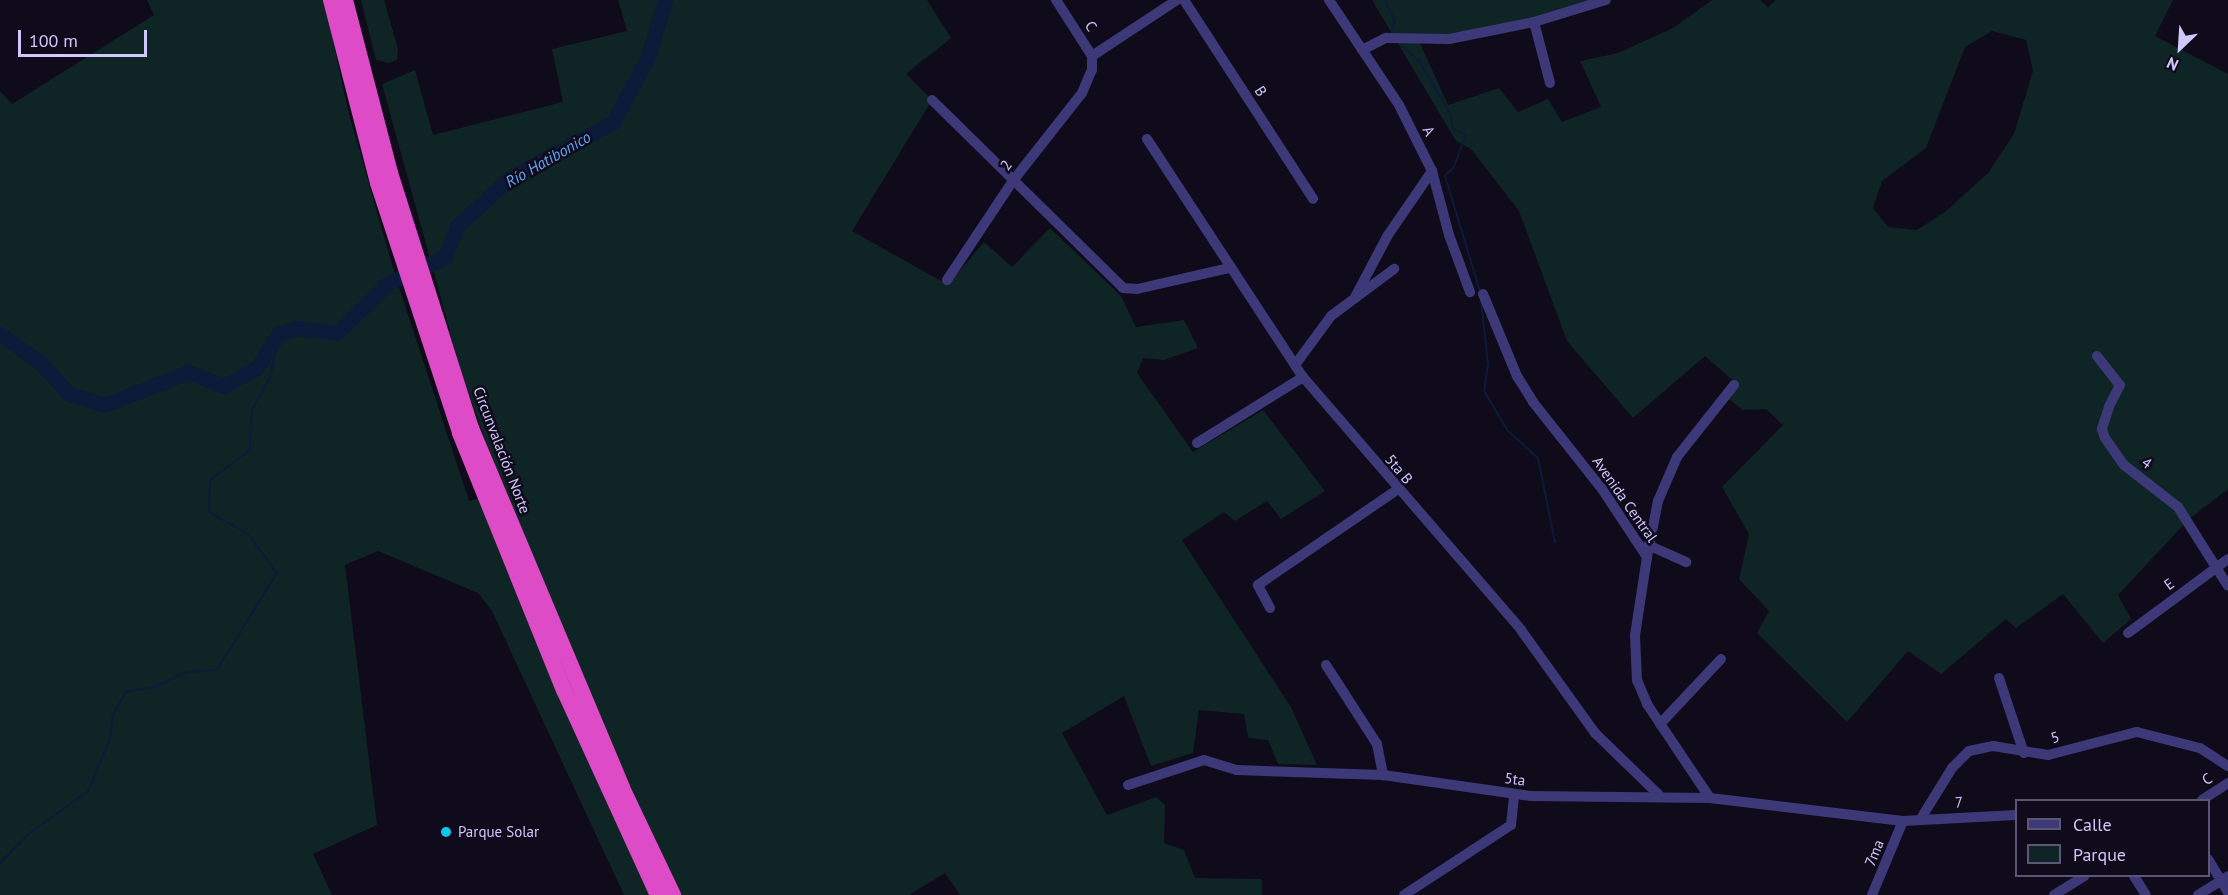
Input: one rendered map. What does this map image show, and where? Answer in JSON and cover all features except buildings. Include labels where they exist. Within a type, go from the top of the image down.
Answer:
[{"type":"highway","name":"Circunvalación Norte","points":[[331,0],[357,78],[460,433],[564,690],[658,895]]},
{"type":"highway","name":"Circunvalación Norte","points":[[345,0],[357,78]]},
{"type":"highway","name":"Circunvalación Norte","points":[[422,302],[471,428],[622,788],[673,895]]},
{"type":"street","points":[[1058,4],[1071,0]]},
{"type":"street","points":[[1092,56],[1178,0]]},
{"type":"street","name":"B","points":[[1184,0],[1313,199]]},
{"type":"street","name":"A","points":[[1329,0],[1399,105],[1432,171],[1449,236],[1470,292]]},
{"type":"street","points":[[1362,50],[1386,38],[1446,39],[1534,22],[1606,0]]},
{"type":"street","name":"C","points":[[1058,4],[1092,56]]},
{"type":"street","points":[[1534,22],[1550,83]]},
{"type":"street","name":"2","points":[[947,280],[1012,182],[1082,93],[1092,70],[1092,56]]},
{"type":"street","points":[[932,100],[1012,182],[1124,288],[1137,289],[1229,268]]},
{"type":"street","name":"5ta B","points":[[1147,139],[1229,268],[1303,377],[1397,490],[1521,630],[1595,733],[1659,795]]},
{"type":"street","points":[[1354,297],[1388,235],[1432,171]]},
{"type":"street","points":[[1295,365],[1330,316],[1395,269]]},
{"type":"street","name":"Avenida Central","points":[[1483,294],[1517,375],[1533,402],[1602,489],[1647,557],[1634,657],[1637,680],[1660,724],[1710,798]]},
{"type":"street","name":"4","points":[[2097,356],[2120,385],[2109,407],[2102,429],[2105,438],[2124,465],[2178,507],[2214,569],[2228,586]]},
{"type":"street","points":[[1197,443],[1303,377]]},
{"type":"street","points":[[1647,557],[1658,501],[1677,457],[1734,385]]},
{"type":"street","points":[[1270,608],[1258,585],[1397,490]]},
{"type":"street","points":[[1648,545],[1686,562]]},
{"type":"street","name":"E","points":[[2128,633],[2228,559]]},
{"type":"street","points":[[1660,724],[1721,659]]},
{"type":"street","points":[[1326,665],[1377,744],[1383,775]]},
{"type":"street","points":[[1999,678],[2024,753]]},
{"type":"street","name":"5","points":[[1920,820],[1952,768],[1969,751],[1993,746],[2024,753],[2048,755],[2137,732],[2200,748],[2228,766]]},
{"type":"street","name":"5ta","points":[[1128,785],[1204,760],[1237,770],[1383,775],[1514,794],[1659,795],[1710,798],[1903,822]]},
{"type":"street","name":"C","points":[[2205,799],[2228,783]]},
{"type":"street","points":[[1404,895],[1511,825],[1514,794]]},
{"type":"street","name":"7","points":[[1903,822],[2015,815]]},
{"type":"street","name":"7ma","points":[[1872,895],[1903,822]]},
{"type":"street","points":[[2210,861],[2225,879],[2228,892]]},
{"type":"street","points":[[2055,895],[2082,877]]},
{"type":"street","points":[[2135,877],[2146,895]]},
{"type":"street","points":[[2198,895],[2225,879]]},
{"type":"green space","points":[[147,0],[324,0],[348,110],[395,275],[469,501],[504,491],[462,375],[382,84],[415,70],[433,135],[563,102],[552,49],[627,31],[618,0],[927,0],[951,38],[906,74],[932,100],[852,231],[948,285],[984,242],[1012,267],[1050,228],[1121,296],[1136,327],[1184,320],[1198,348],[1164,360],[1143,358],[1137,373],[1193,452],[1263,410],[1325,491],[1281,519],[1267,501],[1235,521],[1224,512],[1182,540],[1291,707],[1317,765],[1278,764],[1268,740],[1248,738],[1244,714],[1199,710],[1193,753],[1151,766],[1124,696],[1062,733],[1107,815],[1156,797],[1165,805],[1164,843],[1184,850],[1195,878],[1262,879],[1262,895],[960,895],[945,873],[909,895],[624,895],[492,611],[478,593],[378,551],[345,565],[377,825],[313,854],[332,895],[0,895],[0,91],[12,104],[154,15]]},
{"type":"green space","points":[[361,0],[384,0],[398,49],[397,60],[389,63],[376,60]]},
{"type":"green space","points":[[1372,0],[1602,0],[1534,22],[1419,41],[1448,105],[1499,88],[1518,112],[1548,99],[1562,122],[1601,107],[1580,61],[1618,53],[1673,28],[1712,0],[1760,0],[1768,7],[1776,0],[2173,0],[2155,36],[2228,74],[2228,489],[2188,520],[2118,595],[2131,619],[2103,643],[2063,594],[2016,628],[2006,619],[1941,674],[1908,651],[1847,722],[1757,633],[1769,611],[1739,579],[1749,534],[1722,487],[1783,425],[1766,409],[1743,410],[1727,398],[1736,383],[1705,356],[1633,418],[1567,341],[1519,211],[1471,149],[1456,141]],"holes":[[[1992,31],[2026,40],[2033,71],[2014,134],[1988,173],[1945,212],[1917,230],[1888,227],[1873,208],[1882,181],[1926,148],[1965,47]]]},
{"type":"waterway","name":"Río Hatibonico","points":[[0,334],[41,363],[69,394],[104,405],[188,372],[224,386],[257,368],[279,333],[298,328],[337,333],[387,284],[445,257],[457,226],[510,178],[613,122],[648,57],[665,0]]},
{"type":"waterway","points":[[1385,0],[1395,21],[1391,32]]},
{"type":"waterway","points":[[1400,45],[1419,61],[1450,113],[1453,129],[1466,135],[1454,167],[1445,176],[1480,291]]},
{"type":"waterway","points":[[1481,300],[1488,364],[1484,391],[1508,431],[1538,458],[1555,542]]},
{"type":"waterway","points":[[0,863],[31,832],[88,791],[110,739],[113,715],[126,692],[154,687],[188,672],[217,670],[277,573],[248,534],[209,512],[210,480],[250,450],[252,410],[270,378],[279,333]]},
{"type":"place","name":"Parque Solar","points":[[446,832]]}]
